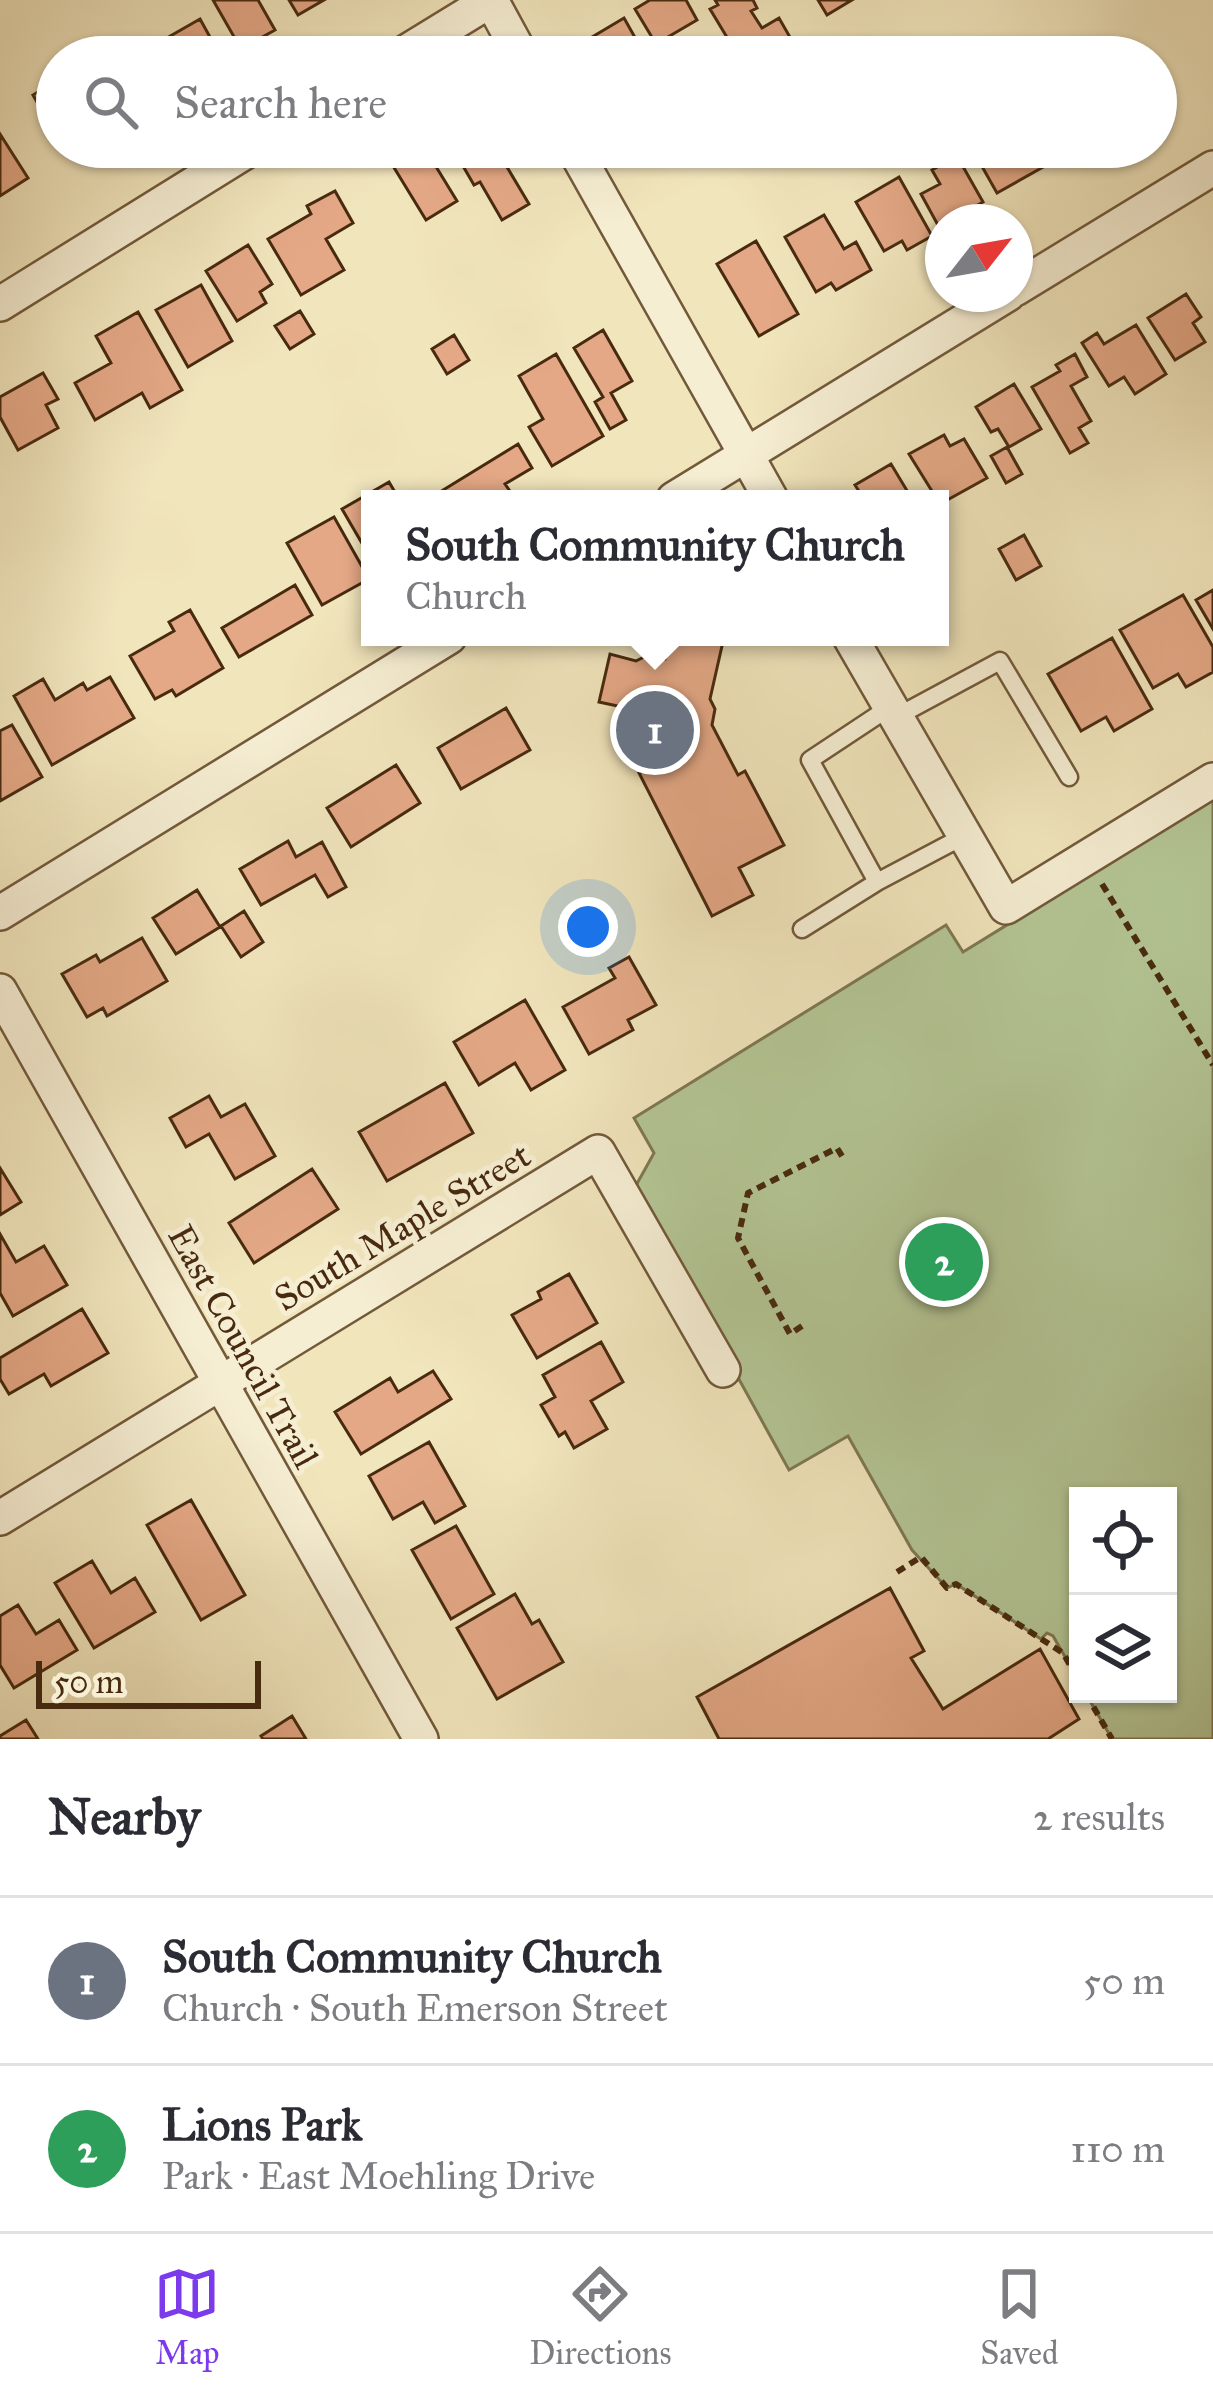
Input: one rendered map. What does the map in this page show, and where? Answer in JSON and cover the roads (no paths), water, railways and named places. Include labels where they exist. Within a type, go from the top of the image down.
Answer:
[{"type":"street","points":[[432,36],[491,0],[511,36]]},
{"type":"street","points":[[0,304],[219,168]]},
{"type":"street","points":[[585,168],[766,490]]},
{"type":"street","points":[[1033,278],[1213,168]]},
{"type":"street","points":[[689,490],[978,312]]},
{"type":"street","points":[[0,913],[434,646]]},
{"type":"street","points":[[855,646],[1006,907],[1213,781]]},
{"type":"street","name":"East Council Trail","points":[[0,991],[421,1739]]},
{"type":"street","name":"South Maple Street","points":[[0,1518],[598,1152],[723,1370]]},
{"type":"lane","points":[[877,882],[809,760],[893,712],[1000,661],[1070,777]]},
{"type":"lane","points":[[802,929],[964,836]]},
{"type":"place","name":"South Community Church","points":[[655,730]]},
{"type":"place","name":"Lions Park","points":[[944,1262]]}]
